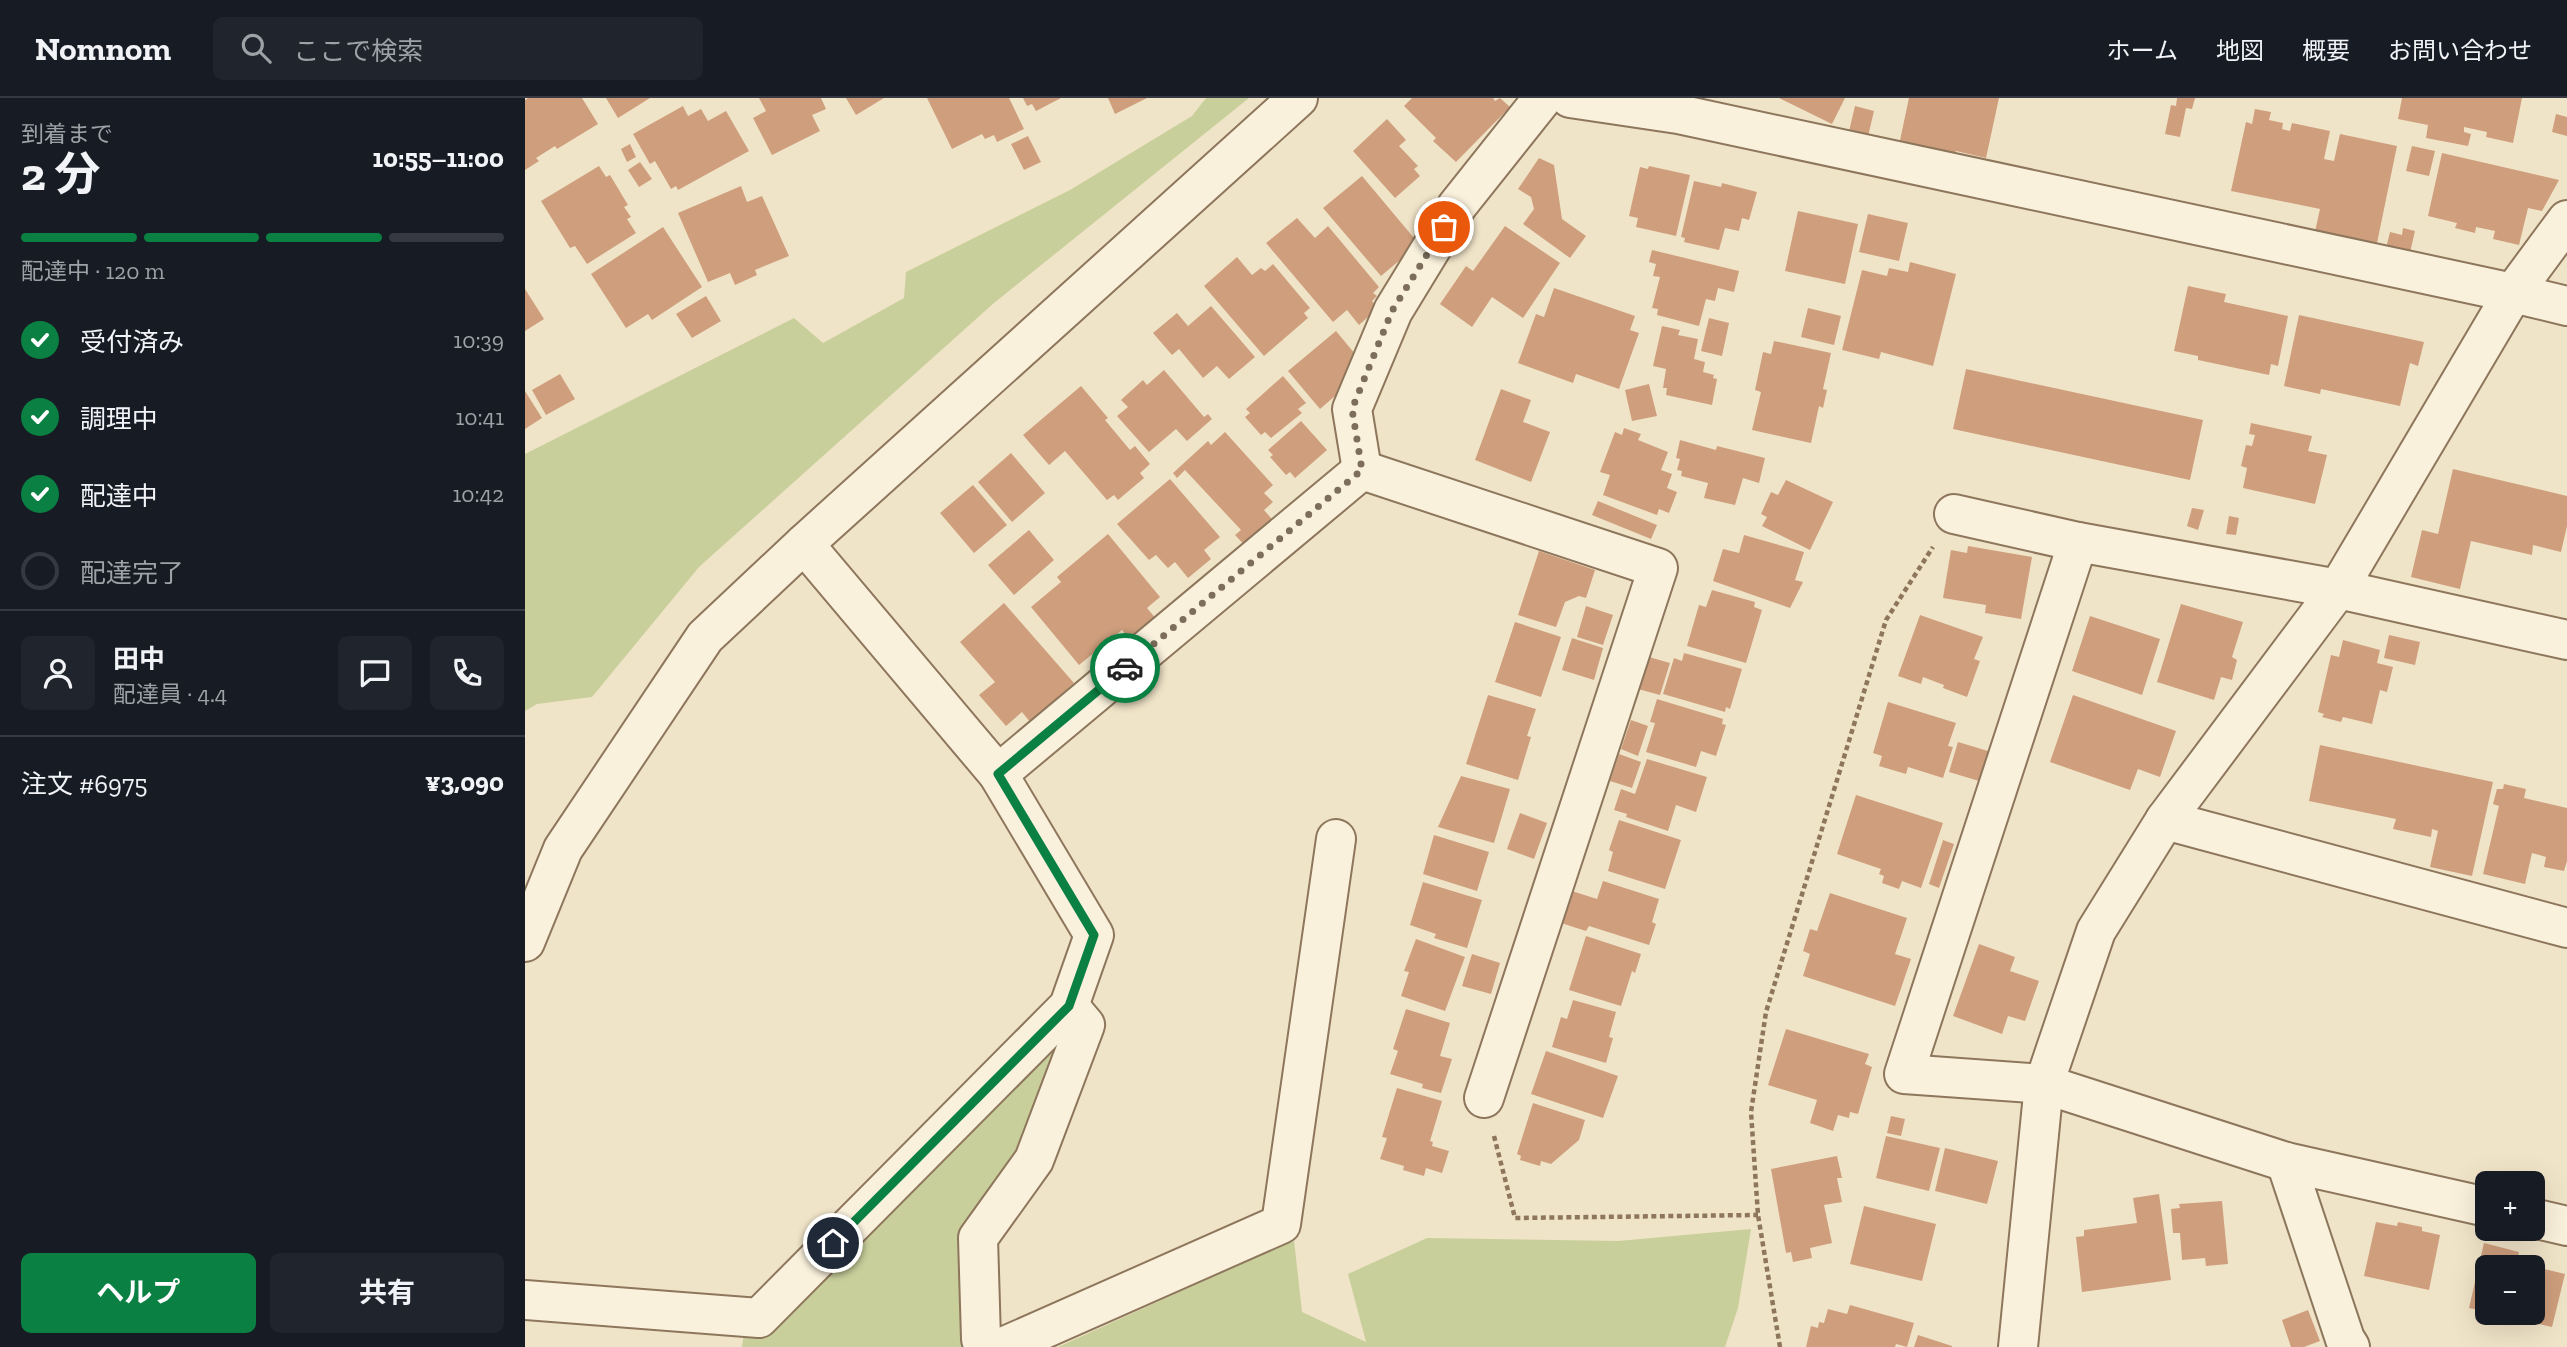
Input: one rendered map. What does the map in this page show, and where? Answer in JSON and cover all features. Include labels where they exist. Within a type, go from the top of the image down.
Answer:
[{"type":"street","points":[[525,942],[563,849],[705,637],[804,544],[1298,98]]},
{"type":"street","points":[[1362,470],[1352,409],[1392,311],[1457,206],[1543,98]]},
{"type":"street","points":[[1570,98],[1678,114],[2567,306]]},
{"type":"street","points":[[2018,1347],[2044,1084],[2096,932],[2165,820],[2338,589],[2513,293],[2567,220]]},
{"type":"street","points":[[998,774],[1362,470]]},
{"type":"street","points":[[1362,470],[1658,568],[1484,1098]]},
{"type":"street","points":[[1954,514],[2078,542],[2338,589],[2567,640]]},
{"type":"street","points":[[2078,542],[1904,1074],[2044,1084],[2286,1162],[2475,1204]]},
{"type":"street","points":[[525,1300],[759,1318],[1069,1006],[1094,935],[998,774],[804,544]]},
{"type":"street","points":[[2165,820],[2567,929]]},
{"type":"street","points":[[1003,1347],[1282,1224],[1336,839]]},
{"type":"street","points":[[995,1347],[981,1339],[978,1238],[1034,1160],[1085,1025],[1069,1006]]},
{"type":"street","points":[[2286,1162],[2345,1339],[2350,1347]]},
{"type":"street","points":[[2545,1221],[2567,1226]]},
{"type":"path","points":[[1780,1347],[1758,1216],[1751,1112],[1766,1012],[1886,620],[1954,514]]},
{"type":"path","points":[[1484,1098],[1515,1218],[1758,1216]]},
{"type":"green space","points":[[1206,98],[1249,98],[994,303],[699,567],[592,697],[537,704],[525,711],[525,454],[794,318],[823,343],[904,298],[906,272],[1070,190],[1192,116]]},
{"type":"green space","points":[[1052,1036],[1065,1044],[1039,1117],[968,1227],[966,1347],[742,1347],[744,1333]]},
{"type":"green space","points":[[1751,1229],[1738,1308],[1725,1347],[1058,1347],[1294,1240],[1302,1312],[1366,1342],[1348,1274],[1427,1238],[1618,1241]]},
{"type":"building","points":[[582,98],[598,124],[557,149],[555,146],[536,158],[539,161],[525,170],[525,100]]},
{"type":"building","points":[[606,98],[650,98],[618,118]]},
{"type":"building","points":[[759,98],[821,98],[826,109],[812,115],[820,131],[772,155],[753,118],[766,111]]},
{"type":"building","points":[[846,98],[884,98],[856,115]]},
{"type":"building","points":[[927,98],[1009,98],[1024,129],[997,142],[994,135],[985,139],[982,134],[952,149]]},
{"type":"building","points":[[1023,98],[1061,98],[1036,111],[1032,104],[1027,106]]},
{"type":"building","points":[[1108,98],[1147,98],[1115,114]]},
{"type":"building","points":[[1412,98],[1493,98],[1495,101],[1500,98],[1510,107],[1456,162],[1433,141],[1436,138],[1404,106]]},
{"type":"building","points":[[1779,98],[1845,98],[1832,124]]},
{"type":"building","points":[[1909,98],[1999,98],[1986,158],[1956,151],[1954,157],[1899,145]]},
{"type":"building","points":[[2177,98],[2195,98],[2192,109],[2186,108],[2180,137],[2165,134],[2171,105],[2176,106]]},
{"type":"building","points":[[2402,98],[2522,98],[2513,143],[2486,137],[2487,132],[2464,127],[2464,132],[2471,134],[2468,146],[2426,138],[2428,125],[2398,119]]},
{"type":"building","points":[[683,106],[688,116],[701,109],[708,121],[726,111],[749,151],[678,190],[676,186],[671,189],[655,161],[650,164],[633,134]]},
{"type":"building","points":[[1855,106],[1874,111],[1865,149],[1846,144]]},
{"type":"building","points":[[2255,109],[2271,112],[2269,120],[2283,123],[2282,129],[2290,131],[2292,123],[2330,131],[2324,159],[2334,161],[2340,134],[2397,146],[2376,248],[2314,236],[2320,209],[2231,191],[2246,122],[2252,124]]},
{"type":"building","points":[[2556,114],[2567,117],[2567,136],[2552,132]]},
{"type":"building","points":[[1387,119],[1406,140],[1399,146],[1418,166],[1414,169],[1420,176],[1395,198],[1353,151]]},
{"type":"building","points":[[1028,136],[1041,162],[1024,170],[1011,144]]},
{"type":"building","points":[[630,144],[636,157],[627,162],[621,149]]},
{"type":"building","points":[[2412,146],[2435,151],[2429,176],[2406,171]]},
{"type":"building","points":[[2442,153],[2559,180],[2542,211],[2528,208],[2519,245],[2493,239],[2495,231],[2476,227],[2475,233],[2455,228],[2457,223],[2428,216]]},
{"type":"building","points":[[1539,158],[1554,165],[1562,219],[1586,236],[1570,258],[1523,224],[1534,209],[1531,197],[1518,189]]},
{"type":"building","points":[[640,162],[652,179],[639,187],[628,170]]},
{"type":"building","points":[[599,166],[606,177],[610,175],[628,205],[624,207],[631,217],[627,219],[636,233],[587,264],[575,246],[570,248],[541,201]]},
{"type":"building","points":[[1649,166],[1690,175],[1676,236],[1636,227],[1638,218],[1629,216],[1640,167],[1648,169]]},
{"type":"building","points":[[1362,176],[1419,244],[1381,276],[1323,208]]},
{"type":"building","points":[[1694,181],[1721,187],[1722,183],[1757,192],[1749,220],[1742,218],[1739,231],[1725,228],[1719,250],[1684,242],[1685,238],[1681,237]]},
{"type":"building","points":[[741,186],[747,202],[762,196],[789,256],[755,270],[757,275],[735,285],[730,273],[708,282],[678,213]]},
{"type":"building","points":[[1798,211],[1858,224],[1845,284],[1785,271]]},
{"type":"building","points":[[1868,214],[1908,223],[1899,261],[1859,252]]},
{"type":"building","points":[[1297,218],[1315,238],[1328,226],[1379,287],[1373,293],[1377,296],[1372,301],[1378,308],[1359,325],[1347,310],[1333,322],[1266,243]]},
{"type":"building","points":[[1505,226],[1560,263],[1523,318],[1492,297],[1472,327],[1440,304],[1466,266],[1473,271]]},
{"type":"building","points":[[663,227],[702,287],[652,320],[648,314],[626,328],[591,274]]},
{"type":"building","points":[[2403,228],[2415,231],[2404,279],[2380,273],[2390,232],[2402,235]]},
{"type":"building","points":[[1652,250],[1739,271],[1734,292],[1718,288],[1715,301],[1706,299],[1699,326],[1657,315],[1658,309],[1652,308],[1660,277],[1653,276],[1656,264],[1649,262]]},
{"type":"building","points":[[1237,257],[1252,275],[1261,268],[1265,271],[1273,264],[1310,308],[1304,313],[1308,318],[1264,356],[1204,286]]},
{"type":"building","points":[[1910,262],[1956,274],[1933,366],[1881,352],[1879,359],[1842,350],[1862,270],[1887,276],[1889,268],[1908,272]]},
{"type":"building","points":[[2188,286],[2226,294],[2224,302],[2288,316],[2278,366],[2271,364],[2269,375],[2198,360],[2198,356],[2174,351]]},
{"type":"building","points":[[1554,288],[1635,316],[1630,330],[1639,333],[1619,389],[1576,374],[1573,383],[1518,363],[1536,314],[1544,317]]},
{"type":"building","points":[[525,289],[544,319],[525,331]]},
{"type":"building","points":[[706,296],[721,321],[692,338],[676,314]]},
{"type":"building","points":[[1211,306],[1255,357],[1229,379],[1217,366],[1203,378],[1179,349],[1172,355],[1153,333],[1177,313],[1188,326]]},
{"type":"building","points":[[1808,308],[1841,316],[1834,345],[1801,337]]},
{"type":"building","points":[[2299,315],[2424,342],[2418,366],[2410,363],[2400,406],[2321,389],[2320,394],[2284,386]]},
{"type":"building","points":[[1709,318],[1729,323],[1722,356],[1701,351]]},
{"type":"building","points":[[1662,326],[1680,330],[1678,335],[1698,339],[1694,359],[1705,362],[1703,372],[1714,375],[1713,378],[1717,379],[1712,405],[1666,395],[1667,388],[1663,388],[1666,369],[1653,366]]},
{"type":"building","points":[[1336,331],[1360,360],[1350,383],[1320,409],[1288,371]]},
{"type":"building","points":[[1774,341],[1831,353],[1823,389],[1827,390],[1823,408],[1819,406],[1811,443],[1752,430],[1761,392],[1755,390],[1763,352],[1771,354]]},
{"type":"building","points":[[1966,369],[2203,420],[2190,480],[1953,429]]},
{"type":"building","points":[[1164,370],[1204,417],[1208,414],[1212,419],[1187,441],[1176,429],[1149,452],[1117,416],[1128,407],[1121,400],[1143,380],[1147,385]]},
{"type":"building","points":[[560,374],[575,399],[546,415],[532,390]]},
{"type":"building","points":[[1283,376],[1306,403],[1298,409],[1302,413],[1271,438],[1265,432],[1261,435],[1245,417],[1250,413],[1246,409]]},
{"type":"building","points":[[1649,384],[1657,416],[1632,421],[1625,390]]},
{"type":"building","points":[[1081,386],[1130,450],[1135,446],[1150,464],[1140,473],[1144,478],[1118,500],[1114,495],[1107,500],[1065,451],[1049,465],[1023,435]]},
{"type":"building","points":[[1501,389],[1531,400],[1523,422],[1550,432],[1531,482],[1475,460]]},
{"type":"building","points":[[525,391],[542,418],[525,429]]},
{"type":"building","points":[[1301,421],[1327,450],[1295,478],[1290,472],[1286,475],[1270,457],[1273,455],[1268,450]]},
{"type":"building","points":[[2251,423],[2312,436],[2308,451],[2327,455],[2315,504],[2243,488],[2247,468],[2241,466],[2246,445],[2252,446],[2255,435],[2249,434]]},
{"type":"building","points":[[1624,428],[1641,434],[1638,440],[1668,452],[1661,470],[1672,474],[1667,488],[1677,492],[1669,513],[1659,509],[1657,515],[1603,495],[1610,475],[1600,472],[1615,432],[1622,435]]},
{"type":"building","points":[[1225,432],[1273,485],[1264,493],[1273,502],[1264,510],[1284,533],[1252,553],[1235,535],[1241,530],[1185,470],[1177,478],[1173,473],[1208,441],[1211,445]]},
{"type":"building","points":[[1680,440],[1716,450],[1717,446],[1765,458],[1759,483],[1743,478],[1735,505],[1704,498],[1708,483],[1681,476],[1682,471],[1677,470],[1680,459],[1676,458]]},
{"type":"building","points":[[1011,453],[1045,493],[1012,522],[978,482]]},
{"type":"building","points":[[2453,469],[2567,496],[2567,526],[2561,552],[2533,545],[2532,555],[2471,541],[2460,589],[2411,577],[2422,530],[2438,534]]},
{"type":"building","points":[[1170,479],[1220,537],[1204,550],[1211,559],[1188,578],[1175,562],[1168,568],[1156,555],[1149,560],[1117,524]]},
{"type":"building","points":[[1786,480],[1833,502],[1810,550],[1762,526],[1767,517],[1761,514],[1771,492],[1778,495]]},
{"type":"building","points":[[973,485],[1007,525],[974,553],[940,513]]},
{"type":"building","points":[[1598,501],[1657,525],[1651,539],[1592,515]]},
{"type":"building","points":[[2192,508],[2204,510],[2198,530],[2187,526]]},
{"type":"building","points":[[2229,516],[2239,518],[2236,535],[2226,534]]},
{"type":"building","points":[[1029,530],[1054,560],[1014,595],[988,565]]},
{"type":"building","points":[[1108,534],[1160,597],[1147,608],[1157,620],[1132,642],[1122,630],[1079,665],[1031,607],[1061,582],[1057,577]]},
{"type":"building","points":[[1744,535],[1804,552],[1795,580],[1803,582],[1790,608],[1713,581],[1723,549],[1739,553]]},
{"type":"building","points":[[1968,546],[2032,557],[2021,619],[1985,613],[1986,605],[1943,598],[1951,550],[1967,553]]},
{"type":"building","points":[[1539,551],[1595,570],[1586,598],[1579,596],[1565,602],[1556,627],[1518,615]]},
{"type":"building","points":[[1712,590],[1755,602],[1754,607],[1762,610],[1746,663],[1687,646],[1699,605],[1706,607]]},
{"type":"building","points":[[1004,603],[1074,683],[1030,722],[1022,712],[1006,726],[979,695],[995,682],[960,642]]},
{"type":"building","points":[[2181,604],[2243,622],[2232,657],[2237,660],[2232,680],[2221,677],[2214,700],[2157,682]]},
{"type":"building","points":[[1586,606],[1613,615],[1603,645],[1577,637]]},
{"type":"building","points":[[1920,615],[1983,637],[1974,659],[1980,661],[1967,697],[1923,677],[1921,684],[1898,676]]},
{"type":"building","points":[[2090,616],[2160,639],[2142,695],[2072,671]]},
{"type":"building","points":[[1515,622],[1561,637],[1541,697],[1495,682]]},
{"type":"building","points":[[2389,635],[2420,642],[2415,665],[2384,658]]},
{"type":"building","points":[[1572,638],[1603,648],[1594,680],[1562,670]]},
{"type":"building","points":[[2343,640],[2380,650],[2377,663],[2393,667],[2387,692],[2380,690],[2372,724],[2343,717],[2341,722],[2322,717],[2324,714],[2318,712],[2331,655],[2339,657]]},
{"type":"building","points":[[1684,653],[1742,669],[1730,709],[1726,707],[1725,712],[1663,694],[1674,658],[1682,661]]},
{"type":"building","points":[[1649,657],[1670,663],[1660,695],[1638,689]]},
{"type":"building","points":[[1488,695],[1536,709],[1518,780],[1466,764]]},
{"type":"building","points":[[2073,695],[2176,731],[2160,777],[2138,769],[2130,790],[2050,762]]},
{"type":"building","points":[[1657,699],[1723,719],[1722,724],[1726,725],[1716,756],[1701,751],[1696,767],[1646,752],[1655,723],[1650,722]]},
{"type":"building","points":[[1888,702],[1956,723],[1948,746],[1953,747],[1943,778],[1908,767],[1906,774],[1879,766],[1882,756],[1873,753]]},
{"type":"building","points":[[1631,720],[1648,726],[1638,756],[1621,749]]},
{"type":"building","points":[[1958,742],[1988,751],[1979,781],[1949,772]]},
{"type":"building","points":[[2320,745],[2493,782],[2472,876],[2430,867],[2438,831],[2432,829],[2431,837],[2393,829],[2396,819],[2309,801]]},
{"type":"building","points":[[1619,754],[1641,762],[1632,788],[1610,781]]},
{"type":"building","points":[[1647,759],[1707,777],[1696,812],[1676,805],[1668,831],[1626,817],[1627,814],[1614,810],[1621,789],[1635,794]]},
{"type":"building","points":[[1461,776],[1510,789],[1494,843],[1438,827]]},
{"type":"building","points":[[2504,784],[2526,789],[2524,798],[2567,808],[2567,861],[2564,871],[2544,867],[2546,857],[2532,853],[2525,884],[2483,874],[2499,806],[2493,804],[2497,789],[2503,789]]},
{"type":"building","points":[[1856,795],[1943,823],[1921,888],[1902,881],[1899,889],[1882,883],[1884,876],[1879,874],[1881,869],[1837,854]]},
{"type":"building","points":[[1520,813],[1547,823],[1534,859],[1507,849]]},
{"type":"building","points":[[1619,820],[1681,840],[1665,889],[1608,871],[1613,852],[1609,850]]},
{"type":"building","points":[[1434,835],[1489,852],[1477,891],[1423,874]]},
{"type":"building","points":[[1943,840],[1954,844],[1939,888],[1929,884]]},
{"type":"building","points":[[1603,881],[1659,899],[1652,922],[1656,924],[1649,945],[1589,926],[1586,931],[1561,923],[1572,891],[1597,899]]},
{"type":"building","points":[[1423,882],[1482,900],[1467,948],[1434,938],[1436,934],[1410,925]]},
{"type":"building","points":[[1830,893],[1907,918],[1895,954],[1911,959],[1895,1006],[1803,976],[1810,954],[1803,951],[1810,929],[1817,931]]},
{"type":"building","points":[[1586,936],[1641,954],[1635,973],[1632,971],[1621,1006],[1569,990]]},
{"type":"building","points":[[1416,939],[1465,957],[1445,1011],[1401,996],[1409,972],[1404,971]]},
{"type":"building","points":[[1979,944],[2015,957],[2010,971],[2039,981],[2025,1021],[2008,1016],[2002,1034],[1953,1016]]},
{"type":"building","points":[[1472,954],[1500,963],[1491,994],[1462,986]]},
{"type":"building","points":[[1573,1000],[1616,1012],[1606,1063],[1552,1047],[1561,1017],[1567,1019]]},
{"type":"building","points":[[1406,1009],[1450,1023],[1440,1056],[1452,1059],[1441,1093],[1422,1088],[1423,1084],[1390,1074],[1398,1051],[1393,1049]]},
{"type":"building","points":[[1786,1029],[1869,1054],[1865,1064],[1872,1067],[1858,1114],[1850,1112],[1849,1118],[1838,1115],[1833,1131],[1810,1123],[1817,1100],[1768,1085]]},
{"type":"building","points":[[1546,1051],[1618,1076],[1603,1118],[1531,1094]]},
{"type":"building","points":[[1397,1088],[1442,1101],[1430,1141],[1433,1142],[1432,1146],[1449,1151],[1442,1173],[1426,1168],[1424,1176],[1403,1170],[1404,1166],[1380,1159],[1387,1138],[1382,1137]]},
{"type":"building","points":[[1533,1103],[1585,1120],[1579,1140],[1551,1164],[1541,1161],[1540,1166],[1520,1160],[1521,1156],[1517,1154]]},
{"type":"building","points":[[1891,1116],[1905,1119],[1901,1136],[1887,1133]]},
{"type":"building","points":[[1886,1136],[1940,1148],[1929,1191],[1876,1178]]},
{"type":"building","points":[[1945,1148],[1998,1161],[1987,1204],[1935,1191]]},
{"type":"building","points":[[1837,1156],[1842,1178],[1837,1178],[1842,1202],[1824,1205],[1832,1243],[1810,1248],[1812,1258],[1793,1262],[1791,1252],[1786,1253],[1771,1169]]},
{"type":"building","points":[[2159,1194],[2171,1280],[2082,1292],[2076,1237],[2084,1236],[2084,1230],[2137,1223],[2133,1198]]},
{"type":"building","points":[[2222,1201],[2228,1264],[2206,1266],[2205,1258],[2182,1260],[2180,1233],[2173,1233],[2171,1209],[2180,1208],[2179,1204]]},
{"type":"building","points":[[1864,1206],[1936,1224],[1922,1281],[1850,1264]]},
{"type":"building","points":[[2376,1222],[2397,1226],[2398,1222],[2422,1227],[2422,1231],[2440,1235],[2429,1290],[2364,1276]]},
{"type":"building","points":[[2484,1243],[2519,1252],[2518,1255],[2481,1255]]},
{"type":"building","points":[[2545,1269],[2565,1274],[2552,1327],[2543,1325]]},
{"type":"building","points":[[2475,1282],[2475,1309],[2469,1308]]},
{"type":"building","points":[[1850,1305],[1914,1323],[1907,1347],[1896,1344],[1895,1347],[1806,1347],[1811,1326],[1818,1328],[1819,1322],[1824,1323],[1828,1309],[1847,1314]]},
{"type":"building","points":[[2308,1310],[2320,1341],[2304,1347],[2291,1347],[2282,1320]]},
{"type":"building","points":[[1918,1335],[1952,1346],[1952,1347],[1914,1347]]},
{"type":"way so far","points":[[1125,668],[1362,470],[1352,409],[1392,311],[1444,227]]},
{"type":"route","points":[[833,1243],[1069,1006],[1094,935],[998,774],[1125,668]]}]
